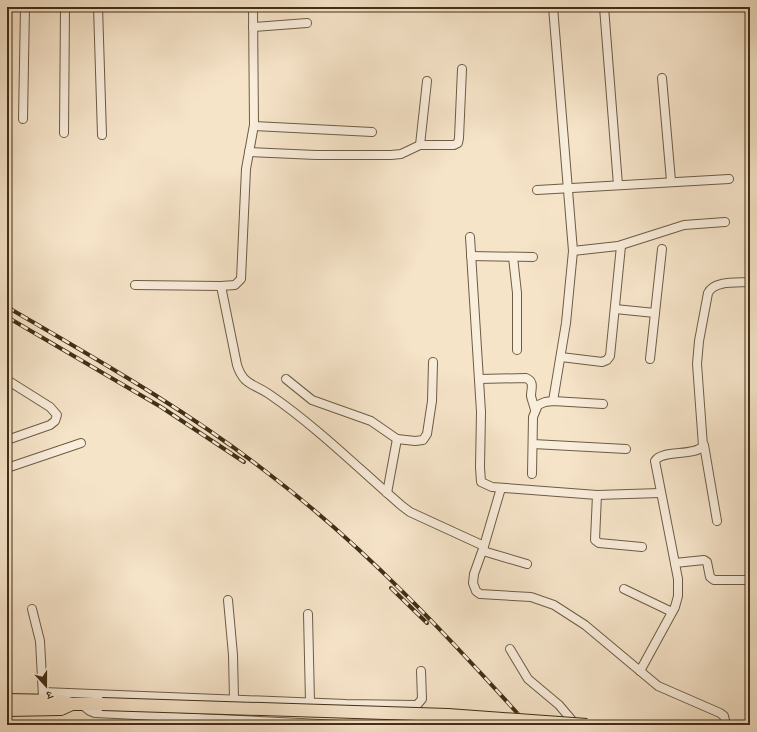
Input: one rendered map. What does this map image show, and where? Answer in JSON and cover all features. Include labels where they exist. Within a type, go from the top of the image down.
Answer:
[{"type":"highway","points":[[7,700],[43,696],[77,704],[448,715],[587,725]]},
{"type":"highway","points":[[7,710],[61,709],[77,704]]},
{"type":"street","points":[[23,119],[25,7]]},
{"type":"street","points":[[64,133],[65,7]]},
{"type":"street","points":[[98,7],[102,135]]},
{"type":"street","points":[[135,285],[222,286],[235,285],[241,279],[246,170],[254,126],[253,7]]},
{"type":"street","points":[[553,7],[573,251],[566,323],[553,401]]},
{"type":"street","points":[[604,7],[618,185]]},
{"type":"street","points":[[253,27],[307,23]]},
{"type":"street","points":[[249,152],[316,155],[395,155],[420,145],[450,146],[458,143],[462,69]]},
{"type":"street","points":[[662,78],[671,182]]},
{"type":"street","points":[[420,145],[427,81]]},
{"type":"street","points":[[254,126],[372,132]]},
{"type":"street","points":[[537,190],[729,179]]},
{"type":"street","points":[[573,251],[589,251],[621,246],[684,225],[724,222]]},
{"type":"street","points":[[470,237],[481,412],[480,479],[485,485],[501,488],[597,495],[660,493]]},
{"type":"street","points":[[561,356],[602,362],[607,360],[611,354],[621,246]]},
{"type":"street","points":[[650,359],[662,249]]},
{"type":"street","points":[[471,256],[533,257]]},
{"type":"street","points":[[513,257],[517,304],[517,350]]},
{"type":"street","points":[[717,521],[704,445],[697,364],[699,341],[708,293],[710,290],[717,285],[750,282]]},
{"type":"street","points":[[222,286],[237,365],[244,380],[269,394],[345,454],[386,493],[410,512],[484,548],[527,564]]},
{"type":"street","points":[[615,309],[655,313]]},
{"type":"street","points":[[286,379],[312,400],[370,421],[398,438],[415,441],[426,438],[432,401],[433,362]]},
{"type":"street","points":[[479,379],[526,378],[532,383],[531,395],[535,410],[532,474]]},
{"type":"street","points":[[7,380],[50,407],[57,415],[55,421],[50,425],[7,440]]},
{"type":"street","points":[[535,410],[542,403],[553,401],[603,404]]},
{"type":"street","points":[[386,493],[398,438]]},
{"type":"street","points":[[7,468],[81,442]]},
{"type":"street","points":[[533,444],[626,449]]},
{"type":"street","points":[[640,671],[677,602],[678,590],[675,563],[654,464],[656,459],[660,456],[700,449],[704,445]]},
{"type":"street","points":[[501,488],[484,548],[473,578],[474,587],[477,592],[531,597],[554,605],[585,625],[662,688],[724,716],[726,725]]},
{"type":"street","points":[[597,495],[595,540],[599,543],[642,547]]},
{"type":"street","points":[[675,563],[704,560],[707,562],[710,577],[714,580],[750,580]]},
{"type":"street","points":[[624,589],[672,612]]},
{"type":"street","points":[[228,600],[233,655],[234,699]]},
{"type":"street","points":[[32,609],[40,641],[43,696],[234,699],[417,705],[422,699],[422,671]]},
{"type":"street","points":[[308,614],[310,702]]},
{"type":"street","points":[[510,649],[528,678],[559,706],[576,725]]},
{"type":"street","points":[[77,704],[95,713],[341,725]]},
{"type":"street","points":[[165,716],[166,725]]},
{"type":"railway","points":[[7,307],[141,386],[206,428],[269,474],[304,502],[339,531],[404,593],[436,625],[528,725]]},
{"type":"railway","points":[[7,317],[161,407],[244,462]]},
{"type":"railway","points":[[391,588],[427,623]]}]
